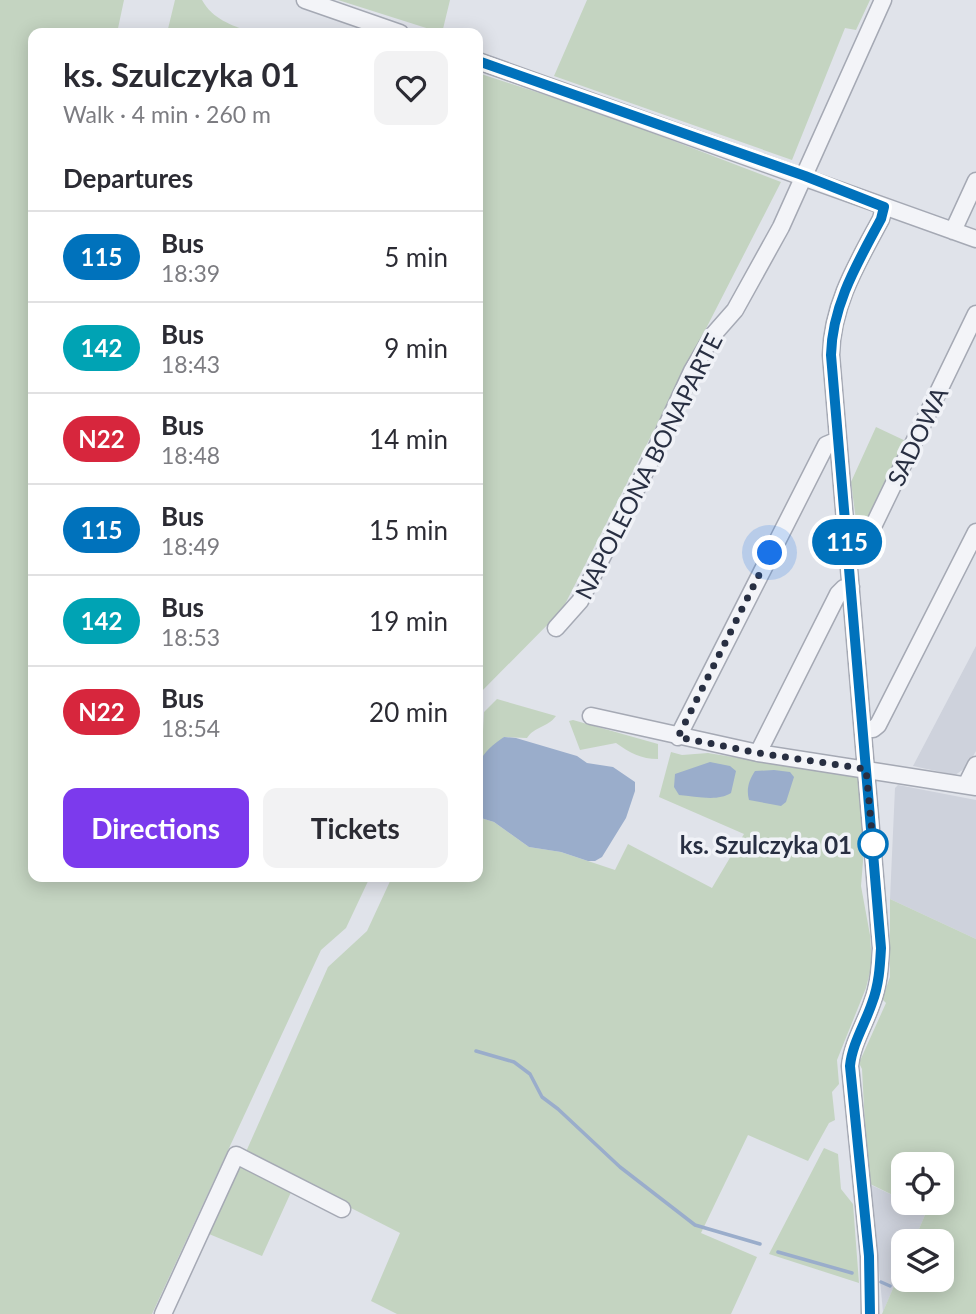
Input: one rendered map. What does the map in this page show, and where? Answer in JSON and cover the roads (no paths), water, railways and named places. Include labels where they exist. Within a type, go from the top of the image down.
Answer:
[{"type":"street","points":[[306,0],[386,28]]},
{"type":"street","name":"NAPOLEONA BONAPARTE","points":[[556,628],[580,601],[692,371],[713,335],[734,310],[781,227],[883,0]]},
{"type":"street","points":[[483,63],[976,239]]},
{"type":"street","points":[[953,231],[976,181]]},
{"type":"street","points":[[870,1314],[869,1256],[850,1066],[853,1050],[873,1000],[880,968],[878,898],[831,355],[833,328],[841,297],[881,219],[884,207]]},
{"type":"street","name":"SADOWA","points":[[848,547],[862,544],[867,539],[976,314]]},
{"type":"street","points":[[678,737],[826,445],[838,440]]},
{"type":"street","points":[[863,729],[873,729],[878,725],[976,532]]},
{"type":"street","points":[[758,753],[838,594],[844,588],[851,587]]},
{"type":"street","points":[[591,716],[758,753],[971,786],[976,765]]},
{"type":"street","points":[[163,1314],[236,1155],[342,1209]]},
{"type":"water","points":[[504,737],[516,738],[577,756],[587,763],[613,767],[635,782],[635,791],[626,818],[602,857],[588,861],[561,852],[529,847],[494,822],[483,819],[483,756]]},
{"type":"water","points":[[710,762],[730,766],[736,771],[731,793],[713,798],[679,795],[674,787],[675,774]]},
{"type":"water","points":[[755,771],[790,772],[794,777],[786,802],[781,806],[749,800],[749,785]]},
{"type":"waterway","points":[[476,1051],[514,1062],[530,1074],[542,1097],[620,1167],[695,1225],[760,1244]]},
{"type":"waterway","points":[[778,1252],[852,1273]]},
{"type":"waterway","points":[[881,1282],[890,1286]]},
{"type":"place","name":"ks. Szulczyka 01","points":[[873,844]]}]
